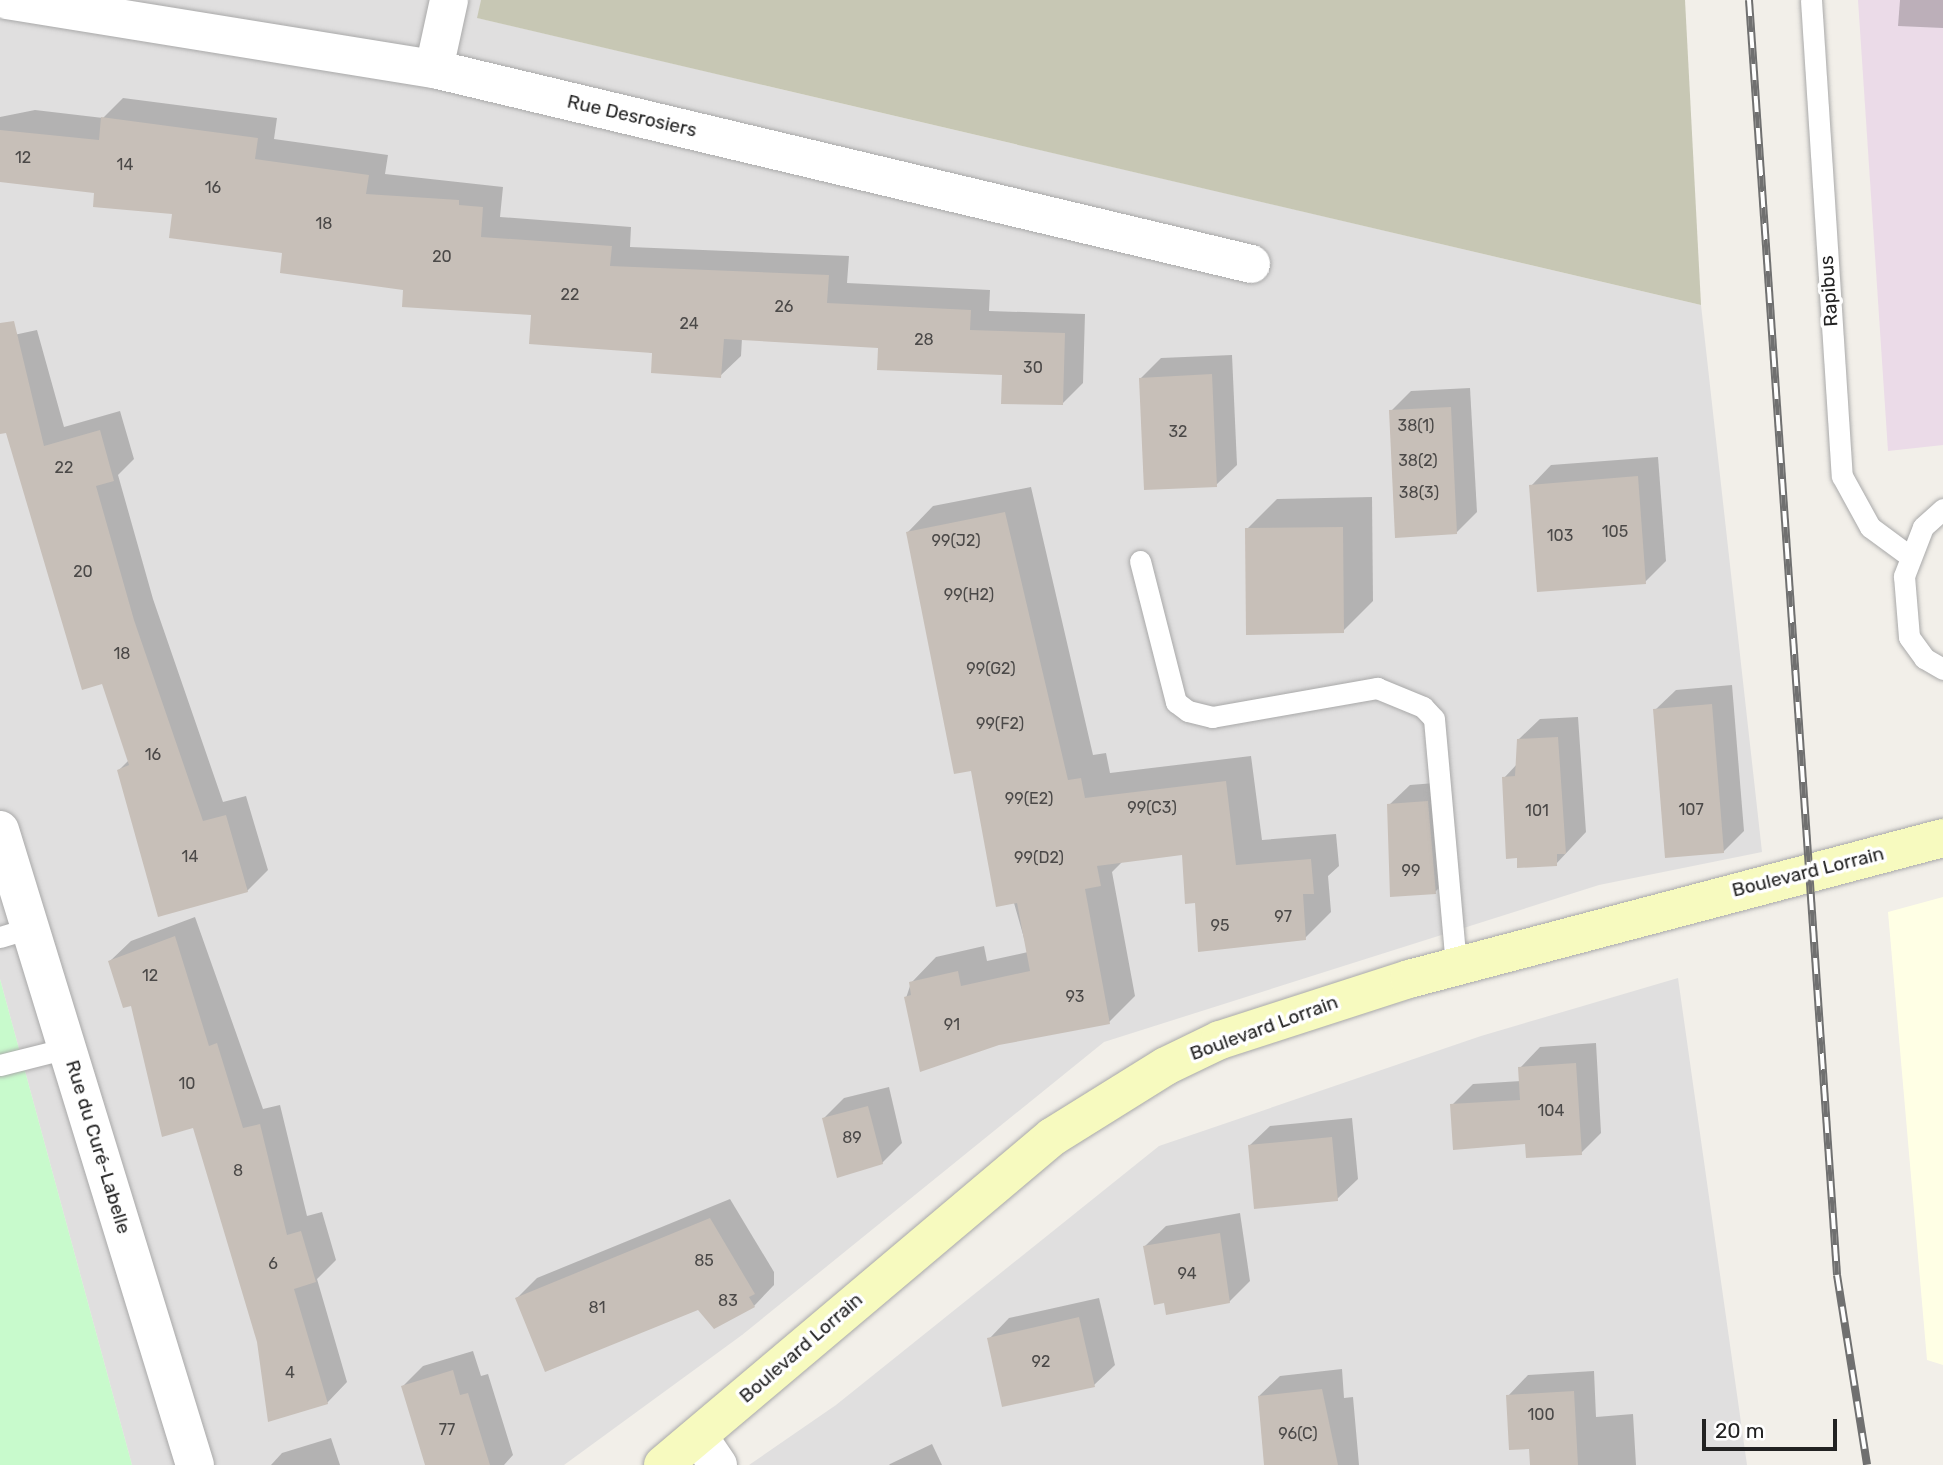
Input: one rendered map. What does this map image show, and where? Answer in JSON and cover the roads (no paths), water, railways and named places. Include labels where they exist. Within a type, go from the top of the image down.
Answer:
[{"type":"main road","name":"Boulevard Lorrain","points":[[663,1465],[708,1451],[998,1181],[1108,1100],[1220,1040],[1456,966],[1943,838]]},
{"type":"street","name":"Rue Desrosiers","points":[[7,0],[434,69],[1251,264]]},
{"type":"street","points":[[434,69],[449,0]]},
{"type":"street","name":"Rue du Curé-Labelle","points":[[0,830],[15,932],[67,1048],[195,1465]]},
{"type":"lane","name":"Rapibus","points":[[1811,0],[1842,476],[1870,527],[1908,555]]},
{"type":"lane","points":[[1943,509],[1908,555],[1909,637],[1924,658],[1943,669]]},
{"type":"lane","points":[[1140,561],[1176,702],[1188,711],[1212,718],[1377,688],[1423,707],[1434,719],[1456,966]]},
{"type":"lane","points":[[0,1065],[67,1048]]},
{"type":"railway","points":[[1749,0],[1837,1275],[1867,1465]]}]
